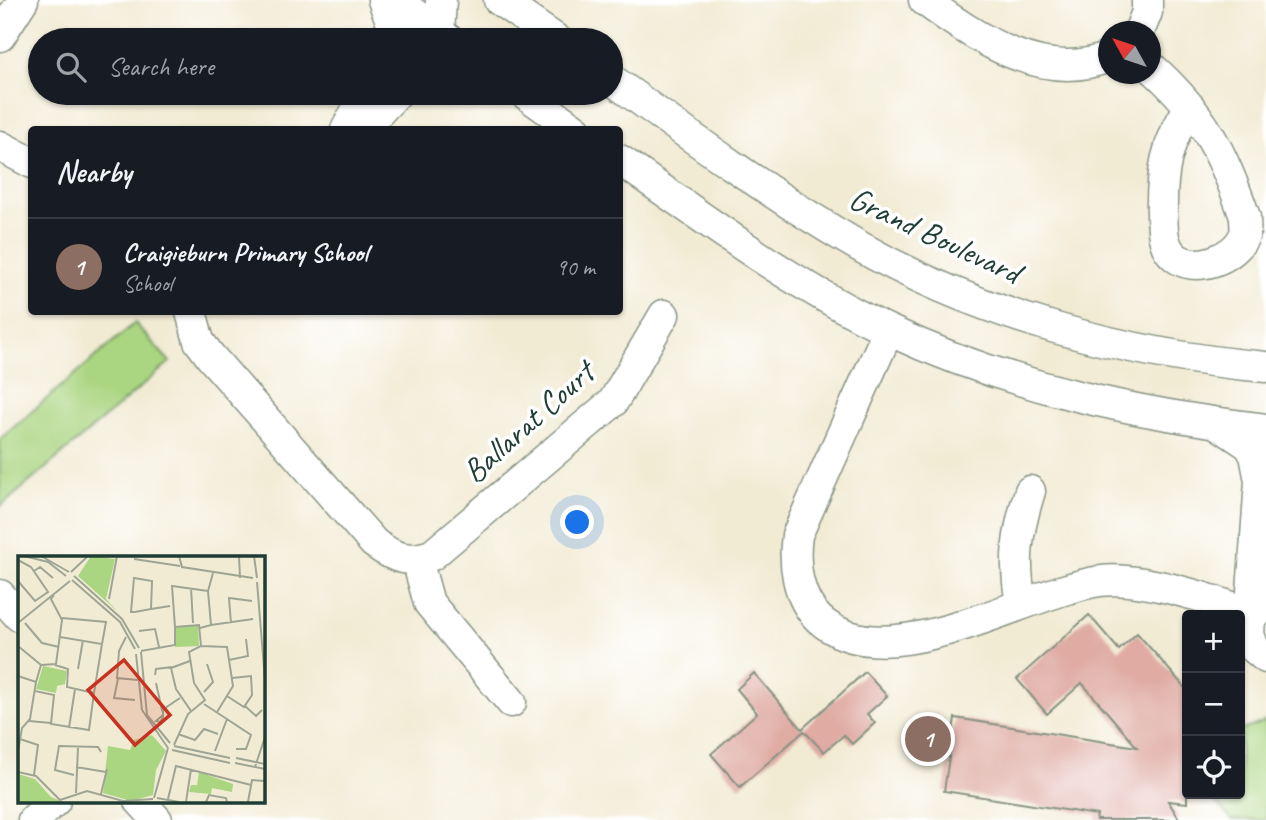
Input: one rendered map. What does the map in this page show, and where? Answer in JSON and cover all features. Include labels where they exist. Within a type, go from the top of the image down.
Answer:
[{"type":"street","points":[[0,36],[23,0]]},
{"type":"street","points":[[383,0],[394,28]]},
{"type":"street","points":[[396,0],[429,28]]},
{"type":"street","points":[[441,0],[441,28]]},
{"type":"street","points":[[499,0],[540,28]]},
{"type":"street","points":[[924,0],[964,29],[1004,51],[1074,65],[1098,59]]},
{"type":"street","points":[[1143,21],[1147,0]]},
{"type":"street","points":[[1161,77],[1190,107],[1213,138],[1245,217],[1245,232],[1229,253],[1206,264],[1192,265],[1182,262],[1167,246],[1163,235],[1161,182],[1170,143],[1190,107]]},
{"type":"street","name":"Grand Boulevard","points":[[623,88],[769,192],[860,246],[936,283],[1074,333],[1143,349],[1266,367]]},
{"type":"street","points":[[348,126],[360,105]]},
{"type":"street","points":[[366,126],[386,105]]},
{"type":"street","points":[[541,105],[570,126]]},
{"type":"street","points":[[0,146],[28,161]]},
{"type":"street","points":[[623,162],[744,247],[888,331],[1000,374],[1076,397],[1216,423],[1266,429]]},
{"type":"street","name":"Ballarat Court","points":[[417,560],[432,555],[613,402],[664,314]]},
{"type":"street","points":[[192,315],[199,341],[210,356],[374,543],[389,555],[417,560],[429,603],[511,702]]},
{"type":"street","points":[[888,331],[797,535],[794,555],[799,584],[813,613],[837,632],[873,643],[972,624],[1021,603],[1077,585],[1122,581],[1201,596],[1258,611]]},
{"type":"street","points":[[1216,423],[1249,445],[1257,465],[1260,481],[1258,611],[1249,634],[1254,648],[1266,658]]},
{"type":"street","points":[[1021,603],[1015,570],[1016,546],[1030,491]]},
{"type":"street","points":[[0,595],[18,616]]},
{"type":"street","points":[[33,820],[54,802]]},
{"type":"street","points":[[141,802],[157,820]]},
{"type":"green space","points":[[135,323],[170,362],[0,507],[0,439]]},
{"type":"green space","points":[[1266,721],[1266,820],[1232,820],[1213,799],[1245,799],[1245,729]]},
{"type":"building","points":[[1089,615],[1119,650],[1137,633],[1182,684],[1182,799],[1187,799],[1187,803],[1168,801],[1180,820],[1096,820],[1097,815],[944,791],[955,718],[1137,747],[1082,683],[1047,714],[1017,679]]},
{"type":"building","points":[[865,672],[887,696],[867,714],[875,723],[852,744],[844,735],[824,752],[804,731],[740,787],[711,754],[757,713],[737,689],[754,673],[802,729]]},
{"type":"place","name":"Craigieburn Primary School","points":[[928,739]]}]
